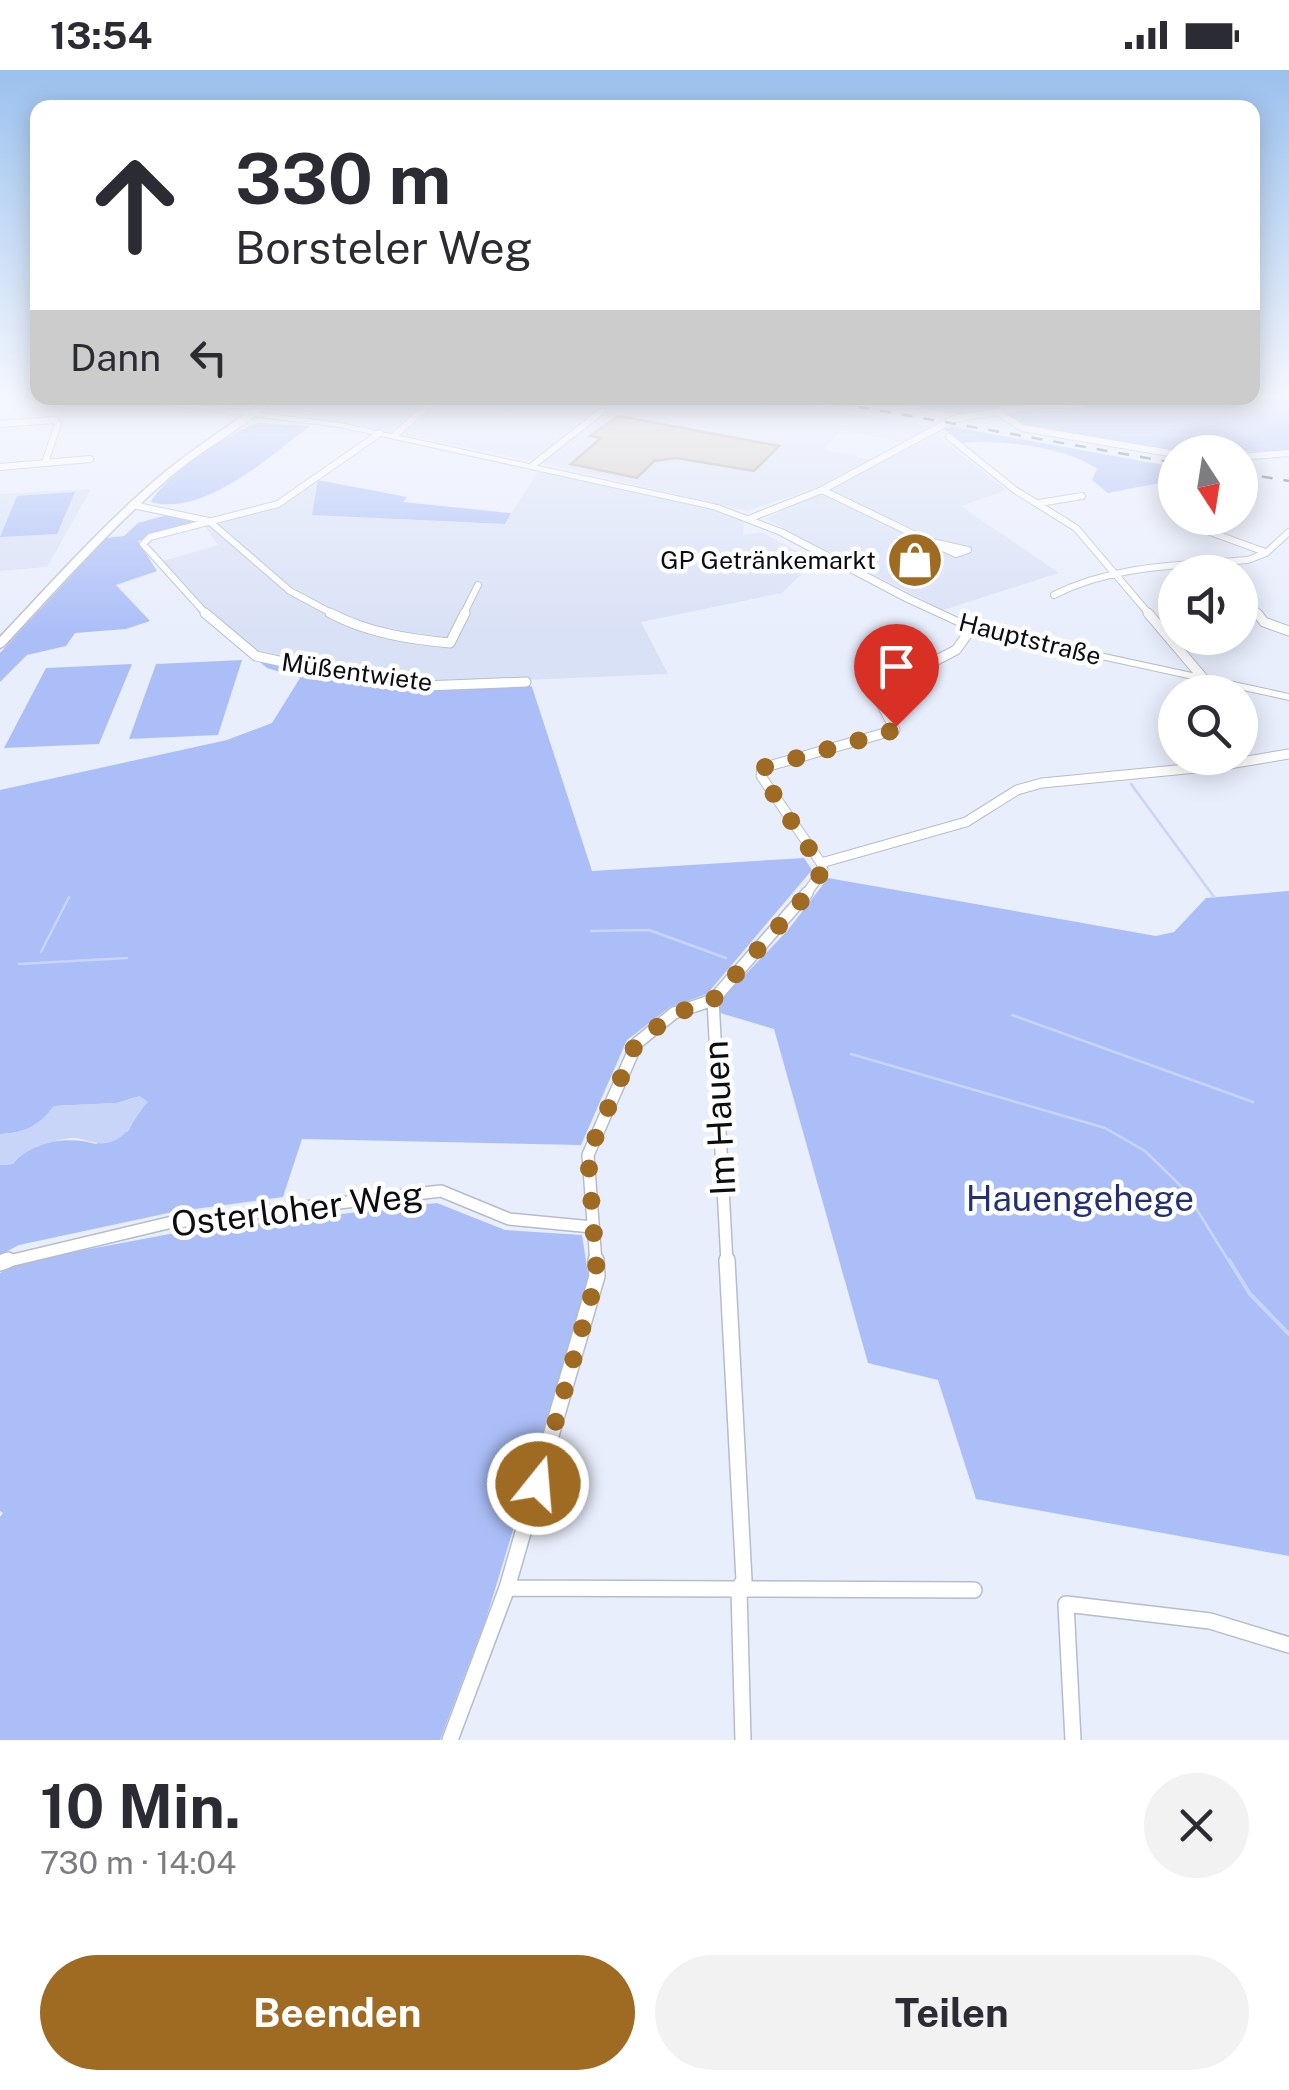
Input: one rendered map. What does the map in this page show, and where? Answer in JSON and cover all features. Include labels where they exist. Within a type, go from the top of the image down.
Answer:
[{"type":"main road","points":[[0,644],[82,554],[166,477]]},
{"type":"main road","name":"Hauptstraße","points":[[578,477],[751,518],[923,607],[972,628],[1190,675]]},
{"type":"main road","name":"Hauptstraße","points":[[1258,690],[1289,697]]},
{"type":"street","name":"Müßentwiete","points":[[320,477],[288,500],[144,539],[142,544],[206,614],[256,656],[306,668],[424,686],[526,682]]},
{"type":"street","points":[[751,518],[846,477]]},
{"type":"street","points":[[1002,477],[1076,528],[1201,675]]},
{"type":"street","points":[[822,490],[922,539],[956,554],[968,550],[922,539]]},
{"type":"street","points":[[1038,504],[1082,496]]},
{"type":"street","points":[[133,505],[210,520],[290,591],[349,623],[402,639],[450,643],[478,585]]},
{"type":"street","points":[[1256,555],[1266,553],[1289,532]]},
{"type":"street","points":[[1217,535],[1266,553]]},
{"type":"street","points":[[1054,594],[1076,581],[1158,569]]},
{"type":"street","points":[[1258,614],[1264,622],[1289,632]]},
{"type":"street","points":[[713,1000],[802,900],[823,870],[762,776],[762,768],[895,730],[875,692],[956,650],[972,628]]},
{"type":"street","points":[[821,863],[966,822],[1017,790],[1042,783],[1217,766],[1289,754]]},
{"type":"street","name":"Im Hauen","points":[[450,1740],[507,1588],[597,1276],[588,1155],[636,1043],[674,1014],[713,1000],[744,1580],[737,1592],[742,1740]]},
{"type":"street","name":"Osterloher Weg","points":[[0,1264],[18,1256],[168,1222],[441,1191],[509,1218],[592,1227]]},
{"type":"street","points":[[507,1588],[737,1592],[974,1590]]},
{"type":"street","points":[[1073,1740],[1066,1604],[1210,1622],[1289,1645]]},
{"type":"shaded area","points":[[535,477],[573,477],[730,514],[744,523],[743,535],[761,532],[815,561],[782,593],[641,622],[668,674],[429,684],[359,676],[260,654],[216,618],[163,561],[218,545],[202,523],[273,505],[318,480],[313,515],[504,524]]},
{"type":"shaded area","points":[[601,477],[839,477],[747,511]]},
{"type":"shaded area","points":[[851,477],[990,477],[1007,490],[961,506],[1059,573],[943,610],[765,519]]},
{"type":"shaded area","points":[[91,489],[47,567],[0,571],[0,494]]},
{"type":"shaded area","points":[[140,1096],[148,1102],[118,1139],[106,1143],[76,1138],[56,1141],[31,1150],[13,1164],[0,1165],[0,1134],[31,1127],[54,1106],[117,1103]]},
{"type":"green space","points":[[242,477],[193,501],[151,502],[170,480]]},
{"type":"green space","points":[[1093,477],[1158,477],[1158,483],[1108,493],[1092,480]]},
{"type":"green space","points":[[318,480],[407,497],[403,502],[511,513],[505,524],[312,515]]},
{"type":"green space","points":[[75,492],[57,534],[0,537],[17,496]]},
{"type":"green space","points":[[174,513],[202,520],[138,541],[157,571],[116,585],[150,621],[126,629],[75,633],[66,646],[27,655],[0,682],[0,653],[106,538],[124,536],[138,523]]},
{"type":"green space","points":[[254,657],[423,688],[527,684],[532,687],[592,871],[804,858],[812,870],[707,994],[670,1007],[627,1040],[581,1145],[302,1139],[283,1197],[173,1212],[19,1245],[0,1255],[0,1165],[13,1164],[30,1150],[51,1142],[75,1140],[96,1144],[128,1131],[138,1112],[140,1096],[117,1103],[54,1106],[31,1127],[0,1134],[0,790],[227,740],[272,723],[300,678],[267,668]]},
{"type":"green space","points":[[242,660],[218,735],[129,739],[156,664]]},
{"type":"green space","points":[[132,664],[99,744],[4,748],[46,668]]},
{"type":"green space","name":"Hauengehege","points":[[828,878],[1156,936],[1174,932],[1206,898],[1289,891],[1289,1556],[976,1499],[938,1380],[868,1363],[774,1029],[720,1013],[719,1002],[788,930]]},
{"type":"green space","points":[[437,1203],[505,1230],[582,1235],[589,1280],[486,1619],[440,1740],[0,1740],[0,1273],[20,1262],[175,1233]]},
{"type":"waterway","points":[[1131,784],[1214,897]]},
{"type":"waterway","points":[[41,952],[69,897]]},
{"type":"waterway","points":[[591,931],[649,930],[726,958]]},
{"type":"waterway","points":[[19,964],[127,958]]},
{"type":"waterway","points":[[1012,1015],[1253,1102]]},
{"type":"waterway","points":[[851,1054],[1105,1128],[1145,1151],[1184,1189],[1230,1263]]},
{"type":"waterway","points":[[1229,1260],[1250,1294],[1289,1334]]},
{"type":"railway","points":[[1264,477],[1289,481]]},
{"type":"place","name":"GP Getränkemarkt","points":[[915,560]]},
{"type":"route","points":[[538,1484],[597,1276],[588,1155],[636,1043],[674,1014],[713,1000],[802,900],[823,870],[762,776],[762,768],[895,730],[896,726]]}]
